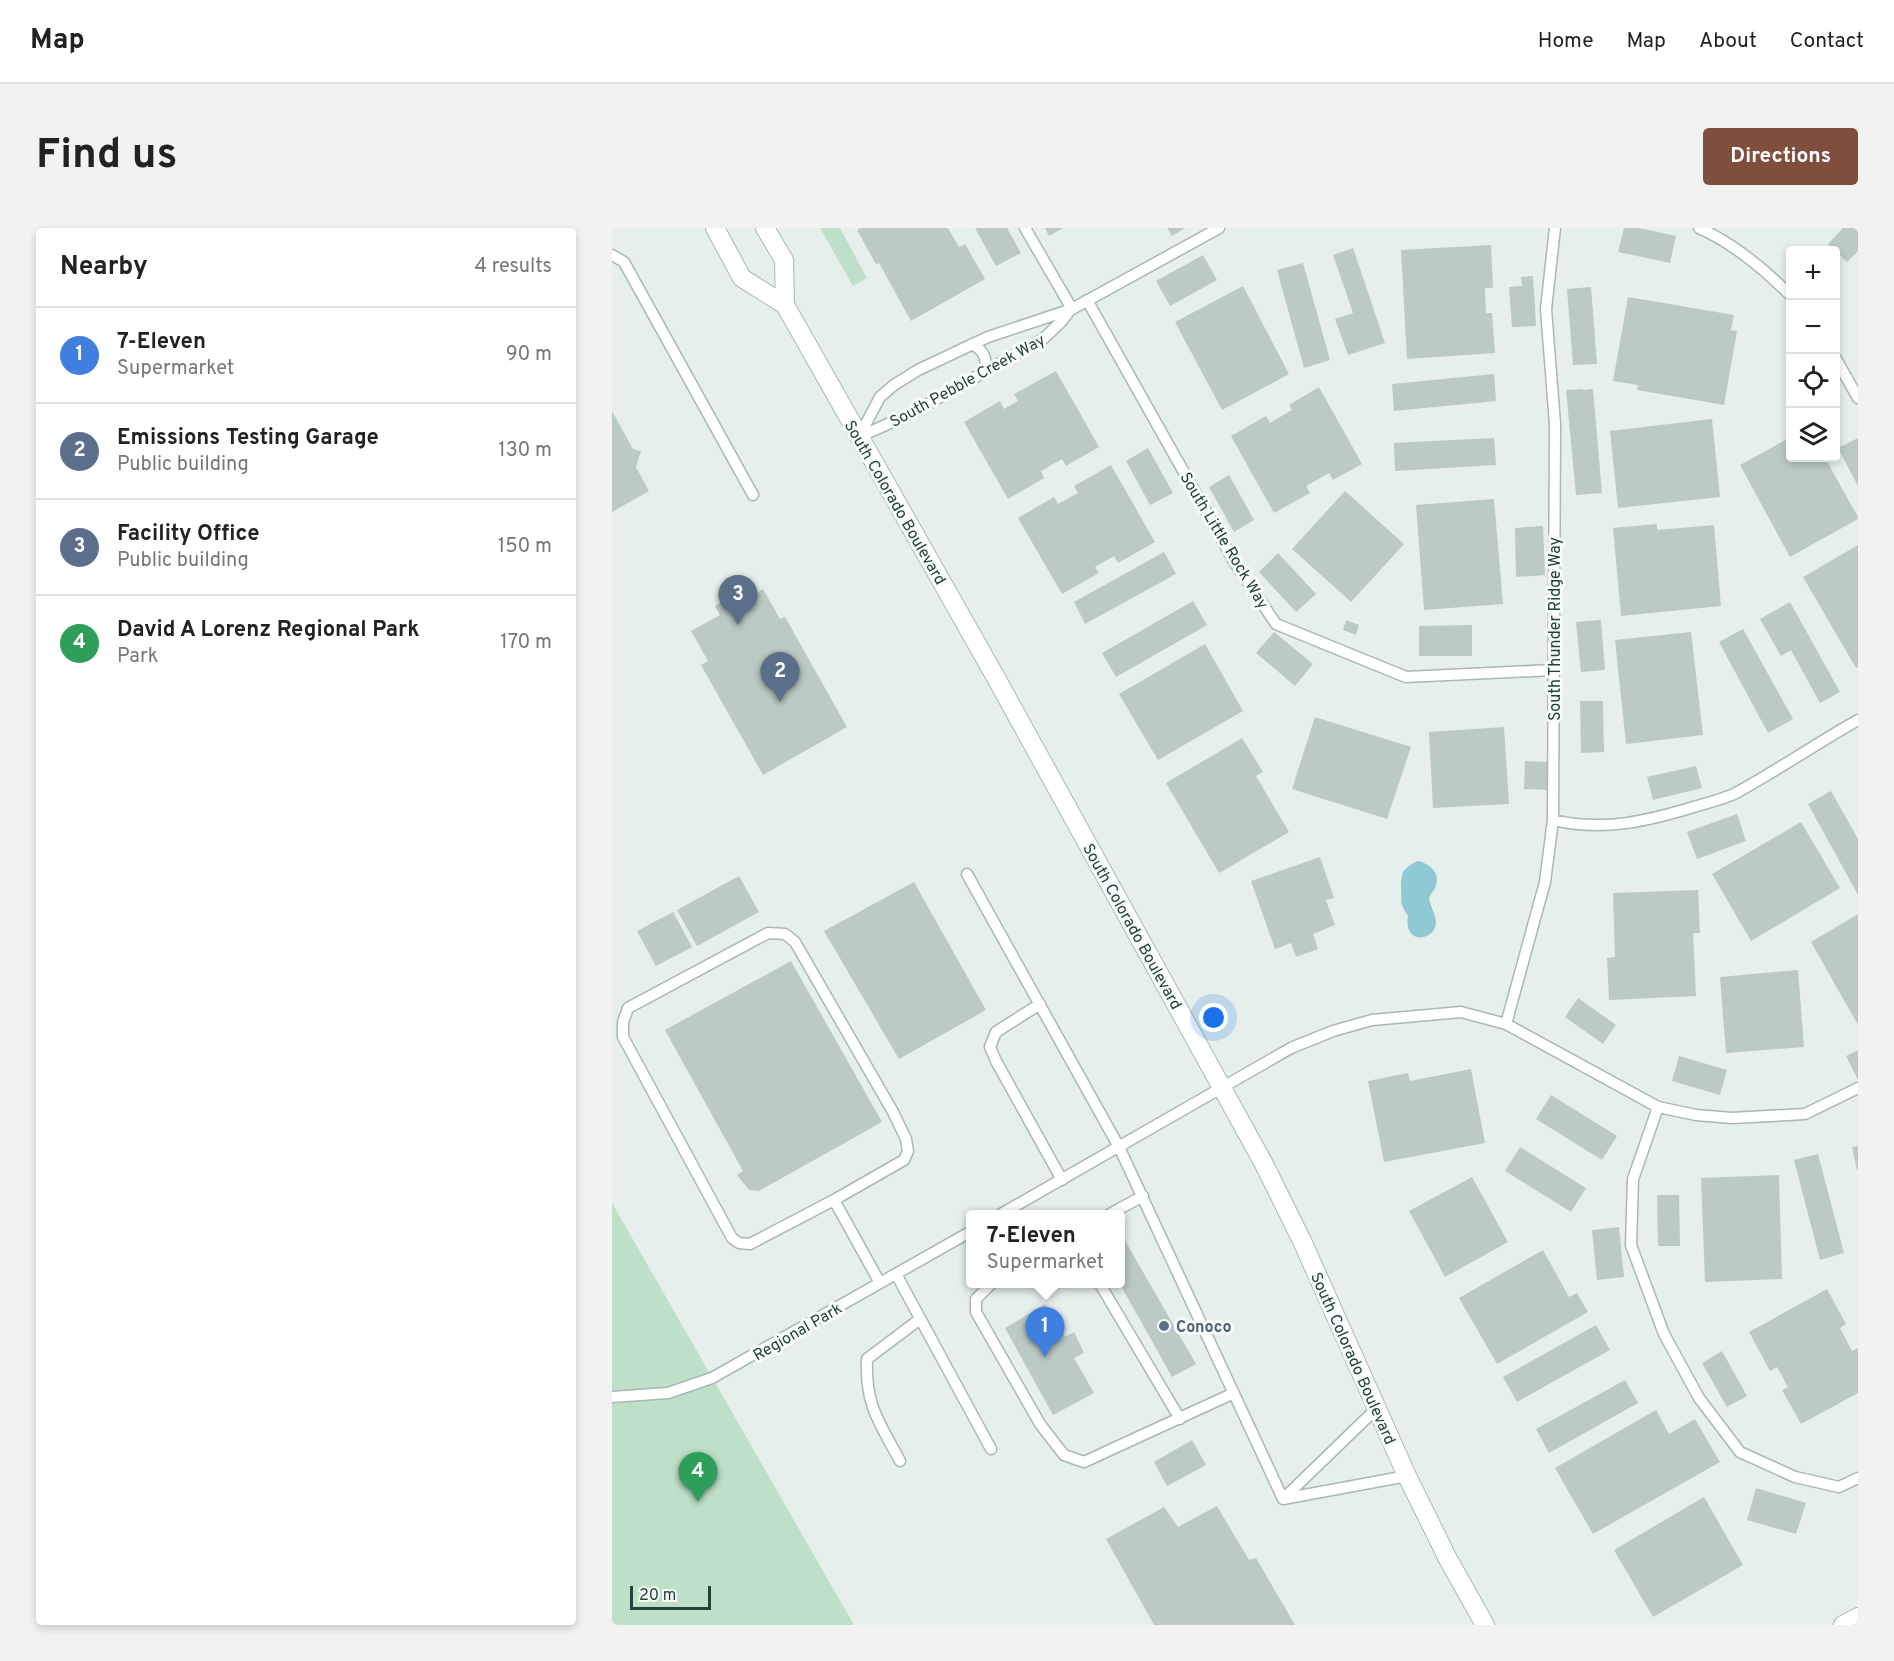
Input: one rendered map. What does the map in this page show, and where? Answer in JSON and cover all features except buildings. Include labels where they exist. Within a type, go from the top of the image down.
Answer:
[{"type":"main road","name":"South Colorado Boulevard","points":[[715,228],[742,278],[785,305]]},
{"type":"main road","name":"South Colorado Boulevard","points":[[765,228],[784,260],[785,305],[995,676],[1264,1164],[1298,1232],[1407,1476],[1448,1559],[1485,1625]]},
{"type":"main road","points":[[1843,1625],[1858,1617]]},
{"type":"lane","points":[[1025,228],[1072,309]]},
{"type":"lane","name":"South Pebble Creek Way","points":[[859,437],[880,397],[918,370],[1010,328],[1072,309],[1219,228]]},
{"type":"lane","name":"South Thunder Ridge Way","points":[[1506,1024],[1545,882],[1553,820],[1555,424],[1546,309],[1555,228]]},
{"type":"lane","points":[[1699,228],[1713,234],[1767,272],[1786,290]]},
{"type":"lane","points":[[612,255],[624,262],[753,495]]},
{"type":"lane","name":"South Little Rock Way","points":[[1087,300],[1235,563],[1276,624],[1406,677],[1553,670]]},
{"type":"lane","name":"South Pebble Creek Way","points":[[859,437],[910,414],[1050,333],[1072,309]]},
{"type":"lane","points":[[972,344],[983,352],[986,358],[984,372]]},
{"type":"lane","points":[[1840,366],[1858,398]]},
{"type":"lane","points":[[1553,820],[1571,824],[1625,824],[1653,820],[1734,794],[1819,741],[1858,720]]},
{"type":"lane","points":[[967,874],[1119,1147],[1283,1499]]},
{"type":"lane","points":[[768,933],[785,934],[795,942],[893,1112],[906,1139],[908,1151],[904,1160],[834,1200],[750,1244],[740,1243],[732,1238],[624,1037],[623,1022],[628,1008],[768,933]]},
{"type":"lane","points":[[1040,1004],[996,1032],[990,1047],[1062,1180]]},
{"type":"lane","points":[[1010,1210],[1291,1048],[1333,1031],[1372,1020],[1461,1012],[1506,1024],[1658,1107],[1696,1115],[1732,1118],[1805,1114],[1858,1088]]},
{"type":"lane","points":[[1658,1107],[1633,1179],[1631,1245],[1664,1334],[1699,1398],[1740,1452],[1795,1477],[1839,1487],[1858,1478]]},
{"type":"lane","points":[[1119,1210],[1143,1196]]},
{"type":"lane","points":[[834,1200],[880,1283]]},
{"type":"lane","name":"Regional Park","points":[[612,1397],[668,1393],[712,1378],[966,1234]]},
{"type":"lane","points":[[896,1274],[991,1449]]},
{"type":"lane","points":[[987,1288],[976,1299],[976,1312],[1040,1424],[1065,1455],[1084,1462],[1234,1393]]},
{"type":"lane","points":[[1103,1288],[1180,1419]]},
{"type":"lane","points":[[900,1461],[873,1411],[866,1383],[867,1359],[920,1319]]},
{"type":"lane","points":[[1283,1499],[1376,1409]]},
{"type":"lane","points":[[1283,1499],[1407,1476]]},
{"type":"green space","points":[[820,228],[840,228],[867,278],[853,286]]},
{"type":"green space","points":[[612,1203],[854,1625],[612,1625]]},
{"type":"water","points":[[1418,861],[1433,869],[1437,877],[1435,888],[1429,898],[1436,919],[1435,928],[1426,936],[1420,937],[1410,932],[1408,916],[1401,900],[1402,874],[1406,868]]},
{"type":"place","name":"Facility Office","points":[[738,625]]},
{"type":"place","name":"Emissions Testing Garage","points":[[780,702]]},
{"type":"place","name":"Conoco","points":[[1164,1326]]},
{"type":"place","name":"7-Eleven","points":[[1045,1357]]},
{"type":"place","name":"David A Lorenz Regional Park","points":[[698,1502]]}]
